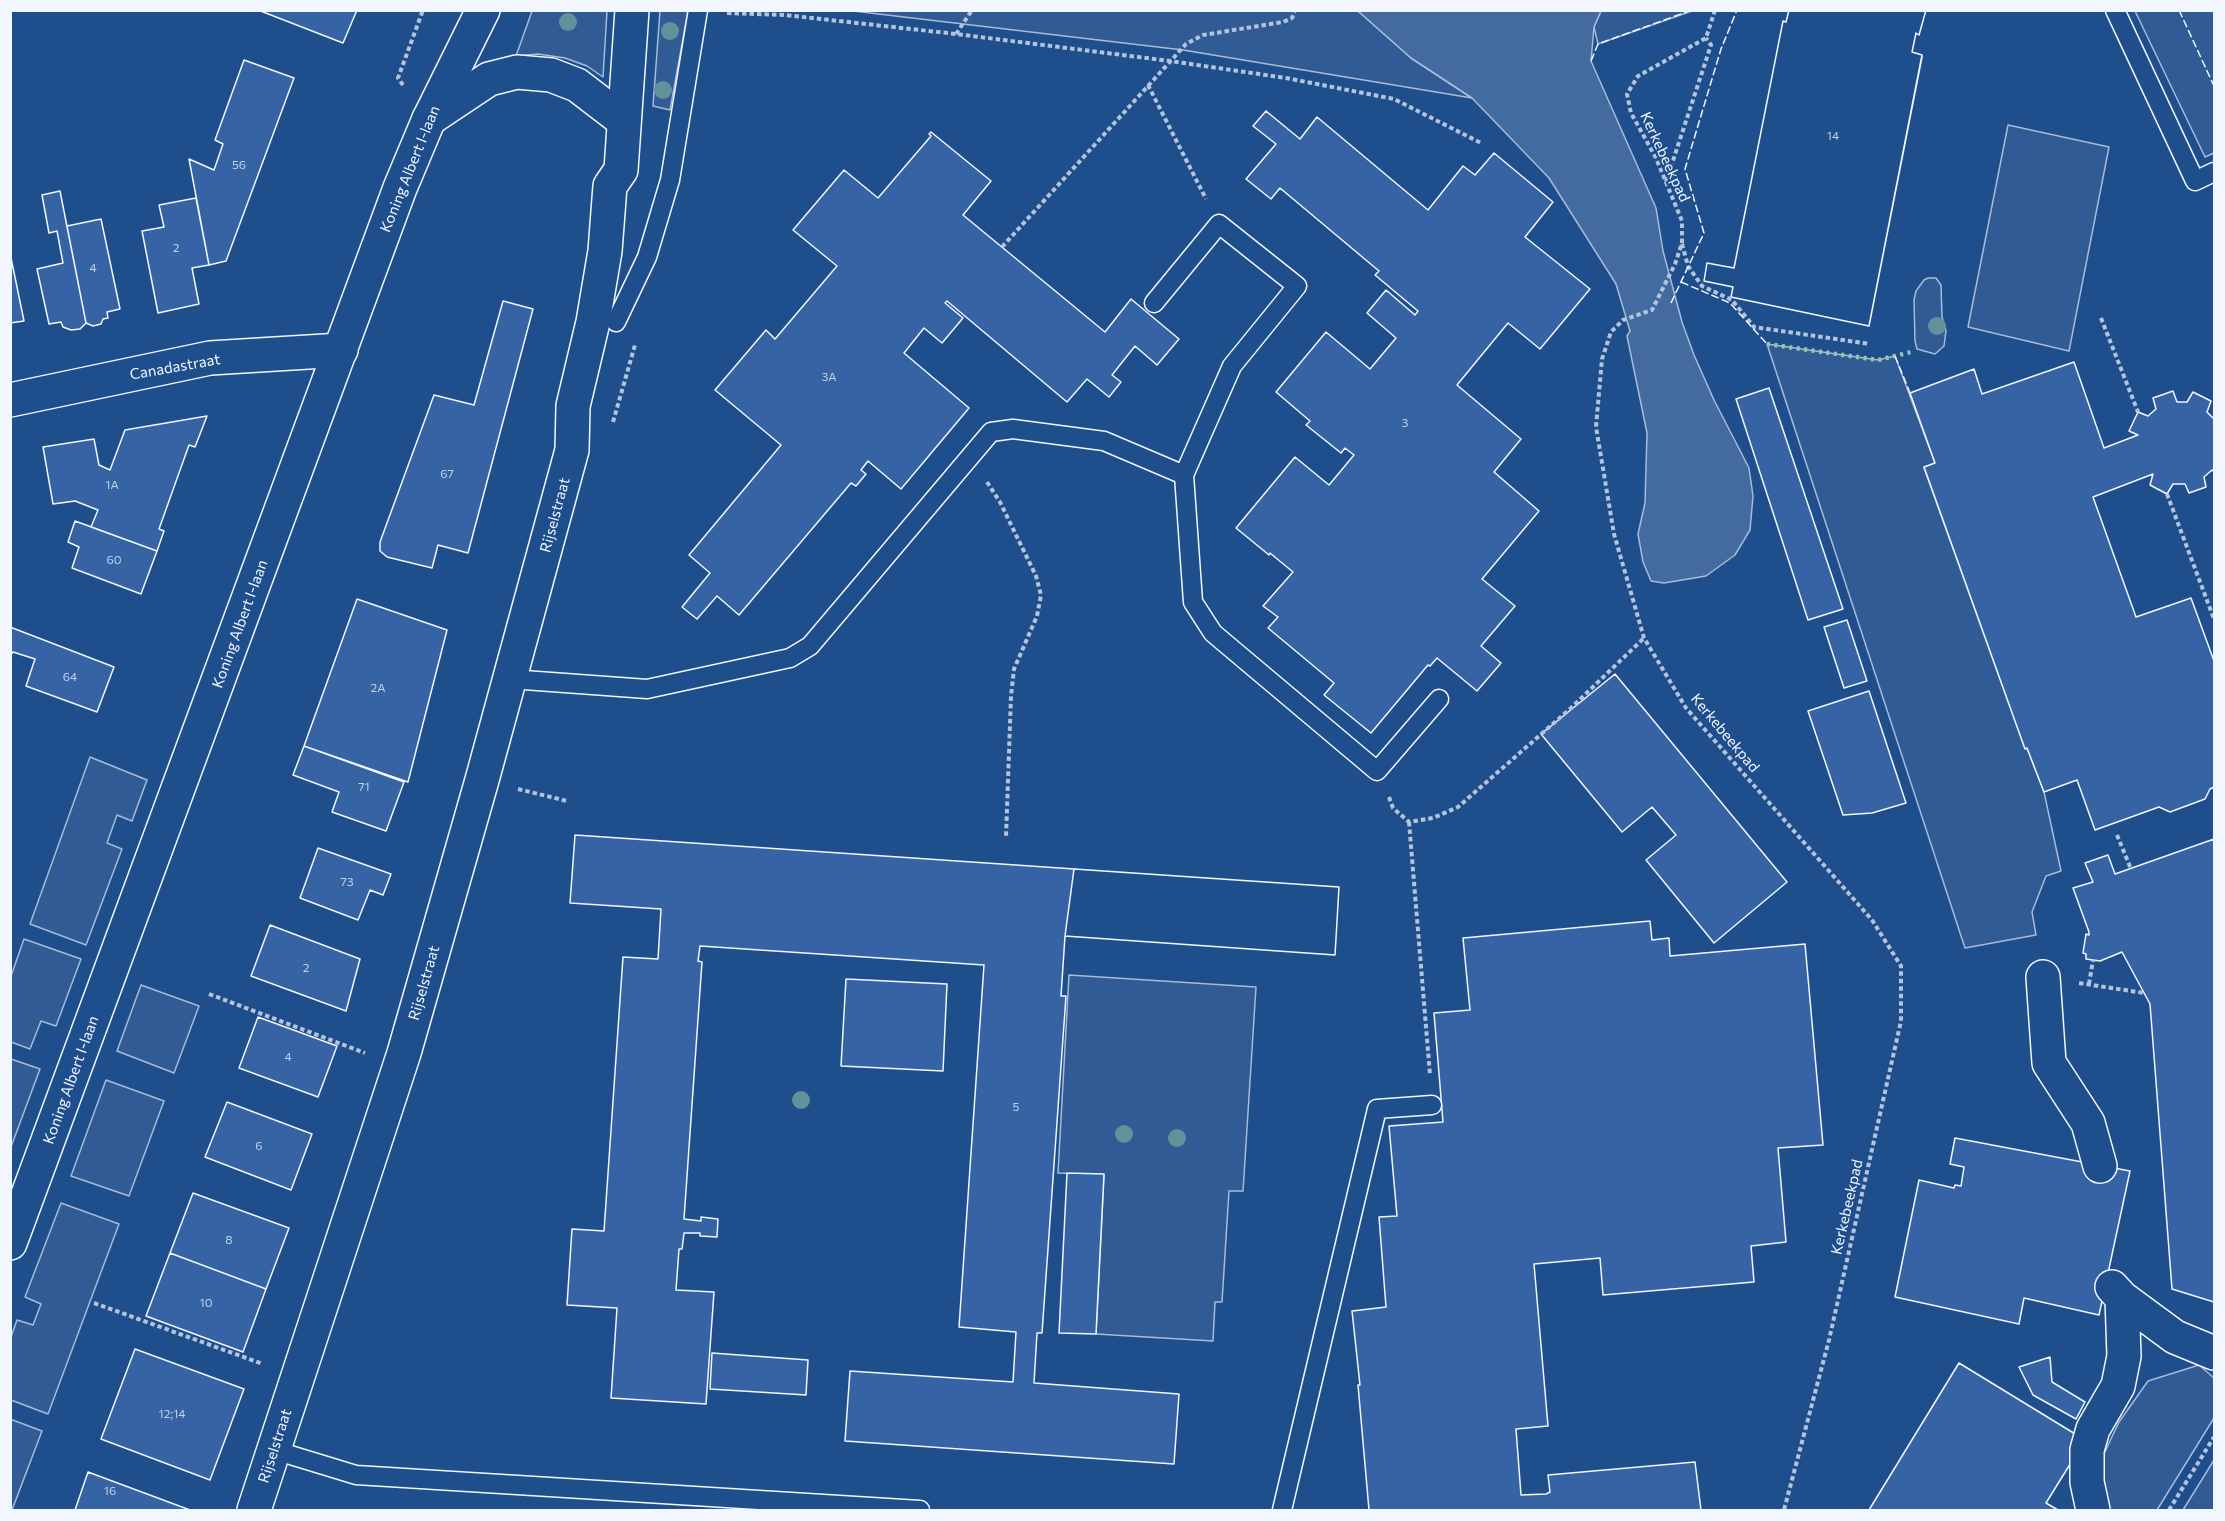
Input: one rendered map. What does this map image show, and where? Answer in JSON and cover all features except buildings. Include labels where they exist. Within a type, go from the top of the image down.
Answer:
[{"type":"street","name":"Koning Albert I-laan","points":[[10,1243],[400,188],[429,119],[483,10]]},
{"type":"street","name":"Rijselstraat","points":[[254,1510],[399,1066],[482,780],[572,450],[573,406],[593,322],[605,251],[610,186],[621,171],[632,10]]},
{"type":"street","points":[[429,119],[489,79],[517,72],[551,75],[577,85],[624,122]]},
{"type":"street","name":"Rijselstraat","points":[[572,450],[594,413],[616,322],[625,255],[630,187],[621,171]]},
{"type":"street","name":"Canadastraat","points":[[10,400],[210,358],[341,351]]},
{"type":"street","points":[[2043,977],[2049,1063],[2088,1123],[2100,1166]]},
{"type":"street","points":[[2093,1510],[2087,1482],[2087,1450],[2093,1429],[2118,1386],[2124,1356],[2114,1290],[2175,1337],[2214,1353]]},
{"type":"lane","name":"Rijselstraat","points":[[616,322],[647,257],[669,180],[698,10]]},
{"type":"lane","points":[[2115,10],[2195,181],[2214,172]]},
{"type":"lane","points":[[1154,303],[1219,224],[1297,286],[1232,366],[1184,474],[1193,602],[1208,625],[1214,633],[1377,771],[1438,699]]},
{"type":"lane","points":[[510,679],[647,689],[790,658],[810,646],[991,432],[1013,429],[1104,441],[1184,474]]},
{"type":"lane","points":[[1282,1510],[1377,1109],[1432,1105]]},
{"type":"lane","points":[[274,1450],[356,1475],[920,1510]]},
{"type":"path","points":[[398,78],[423,10]]},
{"type":"path","points":[[956,34],[972,10]]},
{"type":"path","points":[[1002,247],[1186,44],[1203,35],[1283,22],[1292,18],[1295,10]]},
{"type":"path","points":[[1666,183],[1711,45],[1706,38],[1715,10]]},
{"type":"path","points":[[723,13],[785,15],[956,34],[1286,78],[1394,99],[1481,143]]},
{"type":"path","name":"Kerkebeekpad","points":[[1706,38],[1638,76],[1627,94],[1631,113],[1656,158],[1682,220],[1682,243],[1675,264],[1652,310],[1623,320],[1611,332],[1602,359],[1596,427],[1614,534],[1644,638],[1686,708],[1872,920],[1901,966],[1901,1021],[1829,1340],[1784,1510]]},
{"type":"path","points":[[1148,85],[1219,224]]},
{"type":"path","points":[[1682,243],[1688,266],[1702,286],[1732,300],[1754,327],[1870,344]]},
{"type":"path","points":[[2101,318],[2138,412]]},
{"type":"path","points":[[970,456],[1000,502],[1036,576],[1041,596],[1037,616],[1014,669],[1006,837]]},
{"type":"path","points":[[2167,494],[2214,619]]},
{"type":"path","points":[[1409,822],[1433,818],[1458,807],[1571,708],[1644,638]]},
{"type":"path","points":[[1377,771],[1394,808],[1409,822],[1432,1105]]},
{"type":"path","points":[[482,780],[567,801]]},
{"type":"path","points":[[2118,835],[2131,869]]},
{"type":"path","points":[[2090,984],[2093,960]]},
{"type":"path","points":[[2043,977],[2144,993]]},
{"type":"path","points":[[209,994],[399,1066]]},
{"type":"path","points":[[94,1303],[298,1377]]},
{"type":"path","points":[[2169,1510],[2214,1437]]},
{"type":"shaded area","points":[[532,11],[607,11],[603,77],[587,66],[565,58],[538,54],[516,56]]},
{"type":"shaded area","points":[[660,11],[688,11],[670,110],[653,106]]},
{"type":"shaded area","points":[[853,11],[1358,11],[1411,58],[1472,98],[1183,50]]},
{"type":"shaded area","points":[[1358,11],[1601,11],[1594,27],[1591,61],[1656,208],[1663,251],[1682,322],[1694,355],[1749,468],[1753,496],[1750,530],[1735,555],[1706,576],[1664,583],[1651,581],[1643,562],[1638,534],[1645,503],[1647,433],[1627,336],[1630,331],[1616,284],[1549,178],[1472,98],[1411,58]]},
{"type":"shaded area","points":[[1601,11],[1692,11],[1598,44],[1594,27]]},
{"type":"shaded area","points":[[2135,11],[2214,11],[2214,153],[2205,157]]},
{"type":"shaded area","points":[[2008,125],[2109,147],[2069,351],[1968,327]]},
{"type":"shaded area","points":[[1928,278],[1936,278],[1941,285],[1942,317],[1946,331],[1944,346],[1935,354],[1917,349],[1915,341],[1914,300],[1916,291]]},
{"type":"shaded area","points":[[1767,344],[1878,360],[1895,356],[1935,463],[1924,468],[2025,748],[2027,748],[2044,792],[2061,871],[2046,876],[2032,912],[2036,935],[1965,948]]},
{"type":"shaded area","points":[[90,757],[147,780],[132,821],[117,815],[107,843],[122,849],[86,945],[30,924]]},
{"type":"shaded area","points":[[24,939],[81,959],[56,1026],[41,1021],[30,1049],[11,1042],[11,976]]},
{"type":"shaded area","points":[[1069,975],[1256,987],[1243,1191],[1229,1191],[1222,1302],[1215,1302],[1213,1341],[1096,1334],[1104,1175],[1058,1173]]},
{"type":"shaded area","points":[[141,985],[199,1006],[174,1073],[117,1051]]},
{"type":"shaded area","points":[[10,1059],[40,1069],[11,1147]]},
{"type":"shaded area","points":[[106,1080],[164,1101],[129,1196],[71,1176]]},
{"type":"shaded area","points":[[61,1203],[119,1224],[48,1414],[11,1400],[11,1337],[17,1320],[33,1325],[41,1304],[25,1297]]},
{"type":"shaded area","points":[[2199,1365],[2214,1378],[2214,1418],[2157,1510],[2105,1510],[2102,1458],[2119,1422],[2148,1381]]},
{"type":"shaded area","points":[[10,1419],[42,1431],[12,1510],[10,1510]]},
{"type":"shaded area","points":[[2214,1460],[2214,1510],[2183,1510]]},
{"type":"hedge","points":[[1767,344],[1878,360],[1911,352]]},
{"type":"fence","points":[[1591,61],[1598,44],[1692,10]]},
{"type":"fence","points":[[1671,303],[1704,233],[1685,169],[1721,49],[1737,10]]},
{"type":"fence","points":[[2179,10],[2214,86]]},
{"type":"fence","points":[[1681,282],[1730,303],[1767,344]]},
{"type":"fence","points":[[1895,356],[1910,393]]}]
